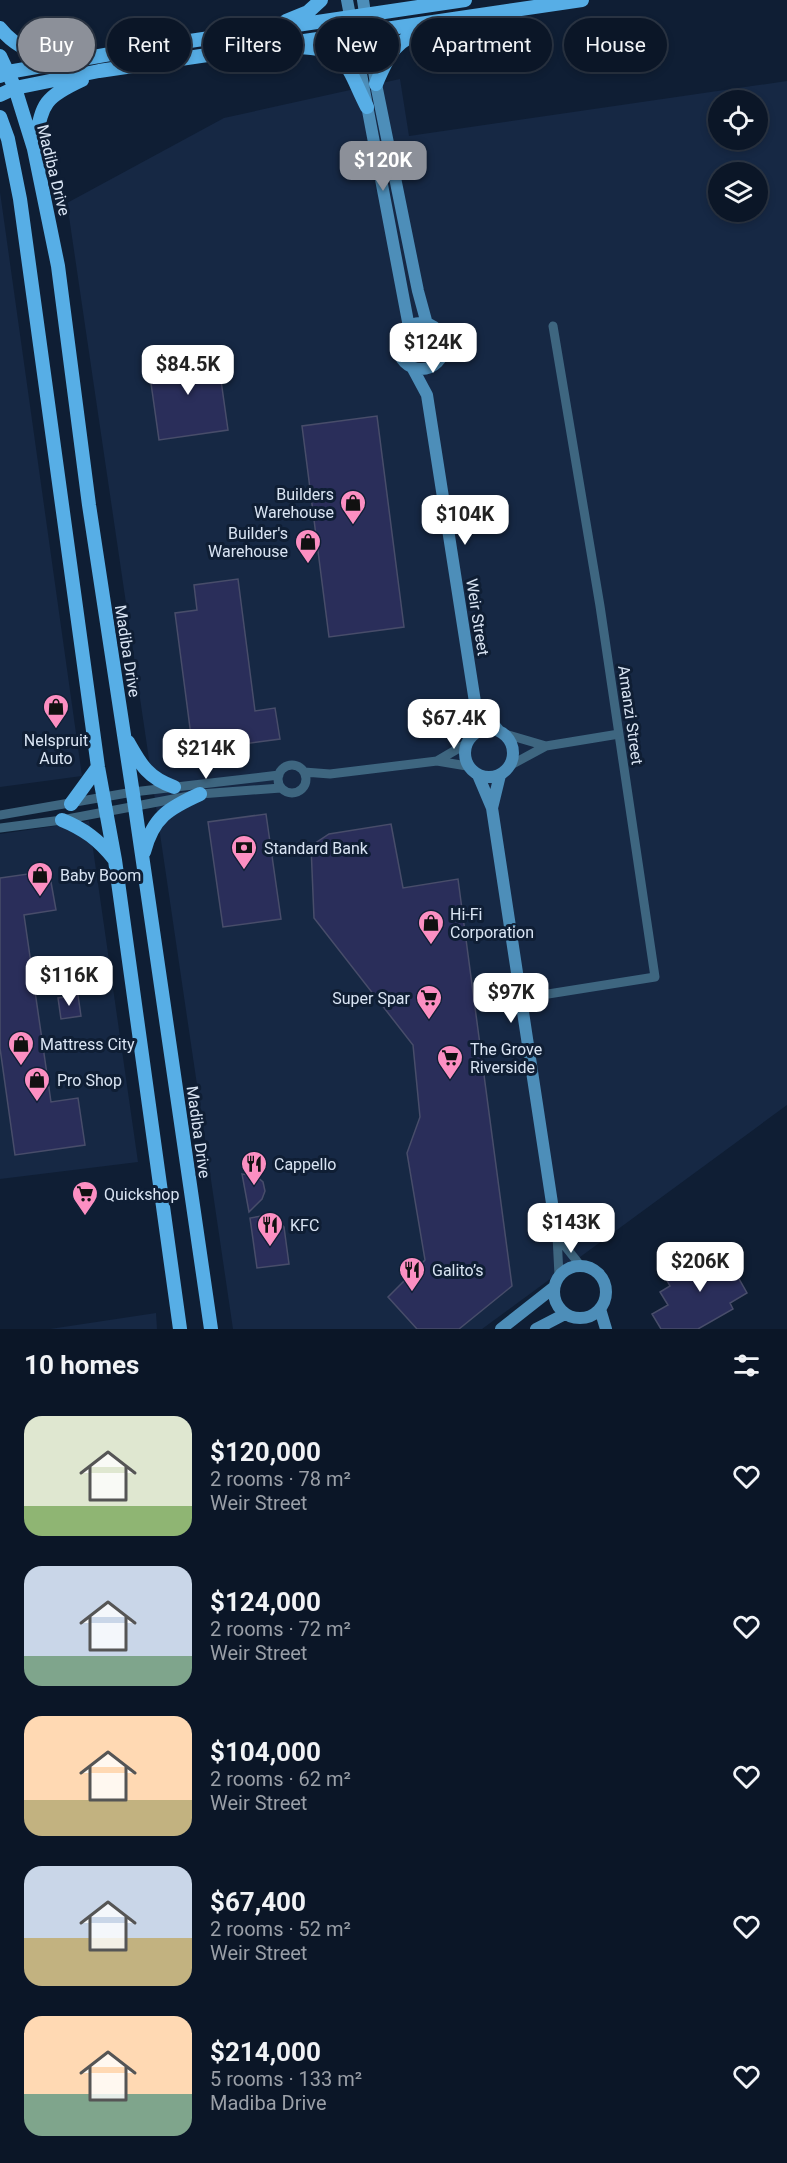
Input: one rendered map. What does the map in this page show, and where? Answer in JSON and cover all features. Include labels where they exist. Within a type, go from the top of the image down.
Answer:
[{"type":"main road","points":[[292,18],[308,12],[321,0]]},
{"type":"main road","points":[[303,19],[348,6],[465,0]]},
{"type":"main road","points":[[460,18],[582,0]]},
{"type":"main road","points":[[0,28],[18,44]]},
{"type":"main road","points":[[376,84],[388,57],[403,39],[411,35]]},
{"type":"main road","points":[[95,56],[203,40]]},
{"type":"main road","points":[[303,47],[334,53],[340,57],[367,107]]},
{"type":"main road","name":"Madiba Drive","points":[[0,56],[4,74],[15,88],[34,149],[58,266],[89,506],[143,857],[211,1329]]},
{"type":"main road","points":[[0,94],[15,88],[99,71],[203,56]]},
{"type":"main road","points":[[34,149],[41,114],[49,98],[59,90],[99,71]]},
{"type":"main road","points":[[0,117],[8,140],[20,199],[98,767],[115,860],[180,1329]]},
{"type":"main road","points":[[124,735],[149,774],[160,782],[174,787]]},
{"type":"main road","points":[[71,804],[98,767]]},
{"type":"main road","points":[[143,857],[147,842],[162,815],[200,794]]},
{"type":"main road","points":[[62,820],[90,833],[105,846],[115,860]]},
{"type":"street","points":[[360,72],[409,327]]},
{"type":"street","points":[[374,72],[427,324]]},
{"type":"street","points":[[418,324],[427,324],[439,333],[443,342],[443,352],[434,365],[427,395],[412,367],[402,359],[398,349],[401,336],[409,327],[418,324]]},
{"type":"street","name":"Amanzi Street","points":[[523,998],[655,977],[600,606],[553,326]]},
{"type":"street","points":[[412,367],[421,369],[434,365]]},
{"type":"street","name":"Weir Street","points":[[427,395],[475,702]]},
{"type":"street","points":[[475,702],[464,759],[467,766],[478,775],[486,777],[505,770],[546,746],[619,734]]},
{"type":"street","points":[[475,702],[512,746],[513,753],[492,808]]},
{"type":"street","points":[[437,761],[483,729],[546,746]]},
{"type":"street","points":[[304,772],[330,774],[437,761],[467,766]]},
{"type":"street","points":[[281,788],[279,775],[282,769],[289,765],[297,765],[304,772],[306,778],[304,785]]},
{"type":"street","points":[[0,828],[62,820],[200,794],[281,788],[292,793],[330,774]]},
{"type":"street","points":[[0,815],[133,792],[279,775]]},
{"type":"street","points":[[478,775],[492,808],[558,1236],[559,1275],[553,1288],[501,1329]]},
{"type":"street","points":[[558,1236],[580,1265]]},
{"type":"street","points":[[536,1329],[570,1316],[588,1317],[600,1309],[606,1293],[602,1277],[596,1271],[580,1265],[572,1266],[559,1275]]},
{"type":"street","points":[[553,1288],[554,1300],[585,1329]]},
{"type":"street","points":[[600,1309],[606,1329]]},
{"type":"shaded area","points":[[400,79],[409,136],[708,92],[708,150],[768,150],[768,90],[725,90],[787,81],[787,1105],[482,1329],[233,1329],[67,203],[224,118]]},
{"type":"shaded area","points":[[0,192],[82,776],[0,787]]},
{"type":"shaded area","points":[[89,821],[138,1162],[0,1179],[0,834]]},
{"type":"shaded area","points":[[156,1313],[157,1329],[50,1329]]},
{"type":"building","points":[[217,352],[228,430],[159,440],[148,362]]},
{"type":"building","name":"Builders Warehouse","points":[[377,416],[404,627],[329,637],[302,426]]},
{"type":"building","points":[[238,579],[255,711],[275,708],[280,739],[193,751],[175,613],[197,610],[194,585]]},
{"type":"building","name":"Standard Bank","points":[[266,814],[281,919],[223,927],[208,822]]},
{"type":"building","name":"The Grove Riverside","points":[[391,824],[403,888],[458,879],[512,1286],[459,1329],[417,1329],[388,1297],[425,1260],[407,1153],[420,1117],[413,1045],[314,918],[311,846],[329,834]]},
{"type":"building","points":[[49,871],[56,910],[24,915],[51,1102],[78,1098],[85,1145],[15,1155],[0,1048],[0,878]]},
{"type":"building","points":[[78,995],[81,1016],[61,1019],[58,998]]},
{"type":"building","name":"Cappello","points":[[242,1174],[256,1176],[263,1182],[265,1191],[262,1199],[249,1212]]},
{"type":"building","name":"KFC","points":[[268,1215],[277,1219],[284,1227],[289,1264],[257,1268],[250,1218]]},
{"type":"building","points":[[721,1247],[747,1293],[730,1303],[733,1309],[698,1329],[661,1329],[652,1314],[668,1305],[660,1292],[670,1286],[665,1277]]},
{"type":"place","name":"Builders Warehouse","points":[[353,526]]},
{"type":"place","name":"Builder's Warehouse","points":[[308,565]]},
{"type":"place","name":"Nelspruit Auto","points":[[56,730]]},
{"type":"place","name":"Standard Bank","points":[[244,871]]},
{"type":"place","name":"Baby Boom","points":[[40,898]]},
{"type":"place","name":"Hi-Fi Corporation","points":[[431,946]]},
{"type":"place","name":"Super Spar","points":[[429,1021]]},
{"type":"place","name":"Mattress City","points":[[21,1067]]},
{"type":"place","name":"The Grove Riverside","points":[[450,1081]]},
{"type":"place","name":"Pro Shop","points":[[37,1103]]},
{"type":"place","name":"Cappello","points":[[254,1187]]},
{"type":"place","name":"Quickshop","points":[[85,1217]]},
{"type":"place","name":"KFC","points":[[270,1248]]},
{"type":"place","name":"Galito’s","points":[[412,1293]]}]
